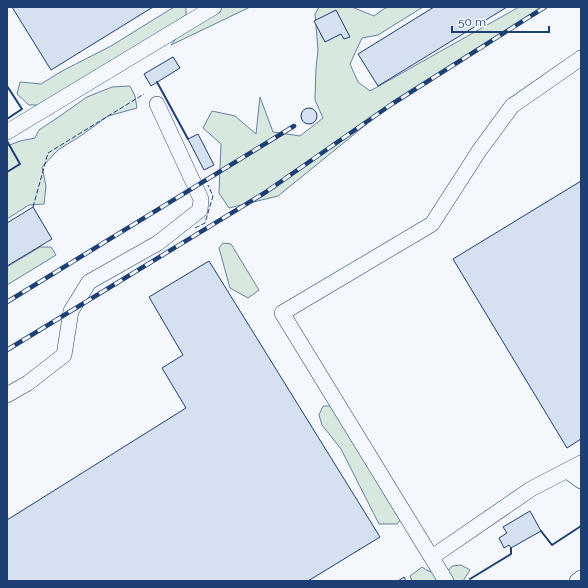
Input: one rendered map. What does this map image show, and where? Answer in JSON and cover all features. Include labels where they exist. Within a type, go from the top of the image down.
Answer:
[{"type":"street","points":[[7,132],[214,7]]},
{"type":"street","points":[[446,581],[282,313],[432,224],[479,151],[512,106],[581,58]]},
{"type":"street","points":[[7,395],[28,383],[64,355],[71,311],[89,282],[158,243],[200,210],[201,199],[158,104]]},
{"type":"street","points":[[432,557],[531,489],[581,463]]},
{"type":"street","points":[[567,471],[581,481]]},
{"type":"street","points":[[577,581],[581,578]]},
{"type":"shaded area","points":[[174,7],[186,7],[186,15],[45,105],[29,105],[17,94],[20,82],[41,84],[62,71],[111,46]]},
{"type":"shaded area","points":[[200,7],[250,7],[171,45]]},
{"type":"shaded area","points":[[319,7],[352,7],[374,16],[385,8],[423,7],[378,35],[362,38],[350,64],[358,82],[370,91],[519,7],[545,7],[389,106],[278,196],[229,208],[219,193],[221,144],[203,128],[212,111],[235,116],[256,134],[260,97],[273,132],[300,136],[323,118],[315,100],[318,50],[315,14]]},
{"type":"shaded area","points":[[130,86],[135,96],[137,108],[108,116],[58,150],[42,167],[46,186],[44,204],[29,205],[7,219],[7,146],[20,141],[35,138],[39,130],[87,97],[112,87]]},
{"type":"shaded area","points":[[223,243],[231,244],[259,290],[248,298],[230,288],[219,248]]},
{"type":"shaded area","points":[[40,247],[51,247],[56,255],[7,285],[7,267]]},
{"type":"shaded area","points":[[323,406],[334,406],[406,514],[397,524],[379,524],[341,449],[322,425],[319,415]]},
{"type":"shaded area","points":[[461,565],[470,570],[463,581],[412,581],[410,576],[422,567],[428,571],[446,573],[452,566]]},
{"type":"building","points":[[12,7],[153,7],[51,70]]},
{"type":"building","points":[[434,7],[507,7],[378,86],[358,54]]},
{"type":"building","points":[[336,10],[350,37],[344,39],[341,34],[325,42],[314,21]]},
{"type":"building","points":[[173,57],[180,68],[151,86],[144,74]]},
{"type":"building","points":[[309,108],[316,113],[317,116],[312,123],[309,124],[302,119],[301,116],[306,109]]},
{"type":"building","points":[[198,134],[214,165],[204,170],[188,139]]},
{"type":"building","points":[[581,181],[581,439],[567,448],[453,259]]},
{"type":"building","points":[[33,207],[52,239],[7,266],[7,223]]},
{"type":"building","points":[[209,261],[380,537],[308,581],[7,581],[7,520],[186,408],[162,368],[183,355],[149,297]]},
{"type":"building","points":[[530,511],[541,531],[511,548],[509,545],[504,548],[499,538],[507,533],[503,527]]},
{"type":"building","points":[[404,577],[406,581],[398,581]]},
{"type":"railway","points":[[7,350],[266,192],[392,104],[545,7]]},
{"type":"railway","points":[[7,302],[294,126]]},
{"type":"fence","points":[[33,207],[48,153],[144,94]]},
{"type":"fence","points":[[195,228],[205,223],[213,196],[208,185]]},
{"type":"wall","points":[[157,82],[188,139]]},
{"type":"wall","points":[[7,86],[22,109],[7,119]]},
{"type":"wall","points":[[7,141],[20,164],[7,172]]},
{"type":"wall","points":[[541,531],[552,545],[581,526]]},
{"type":"wall","points":[[470,579],[511,554],[511,548]]}]
